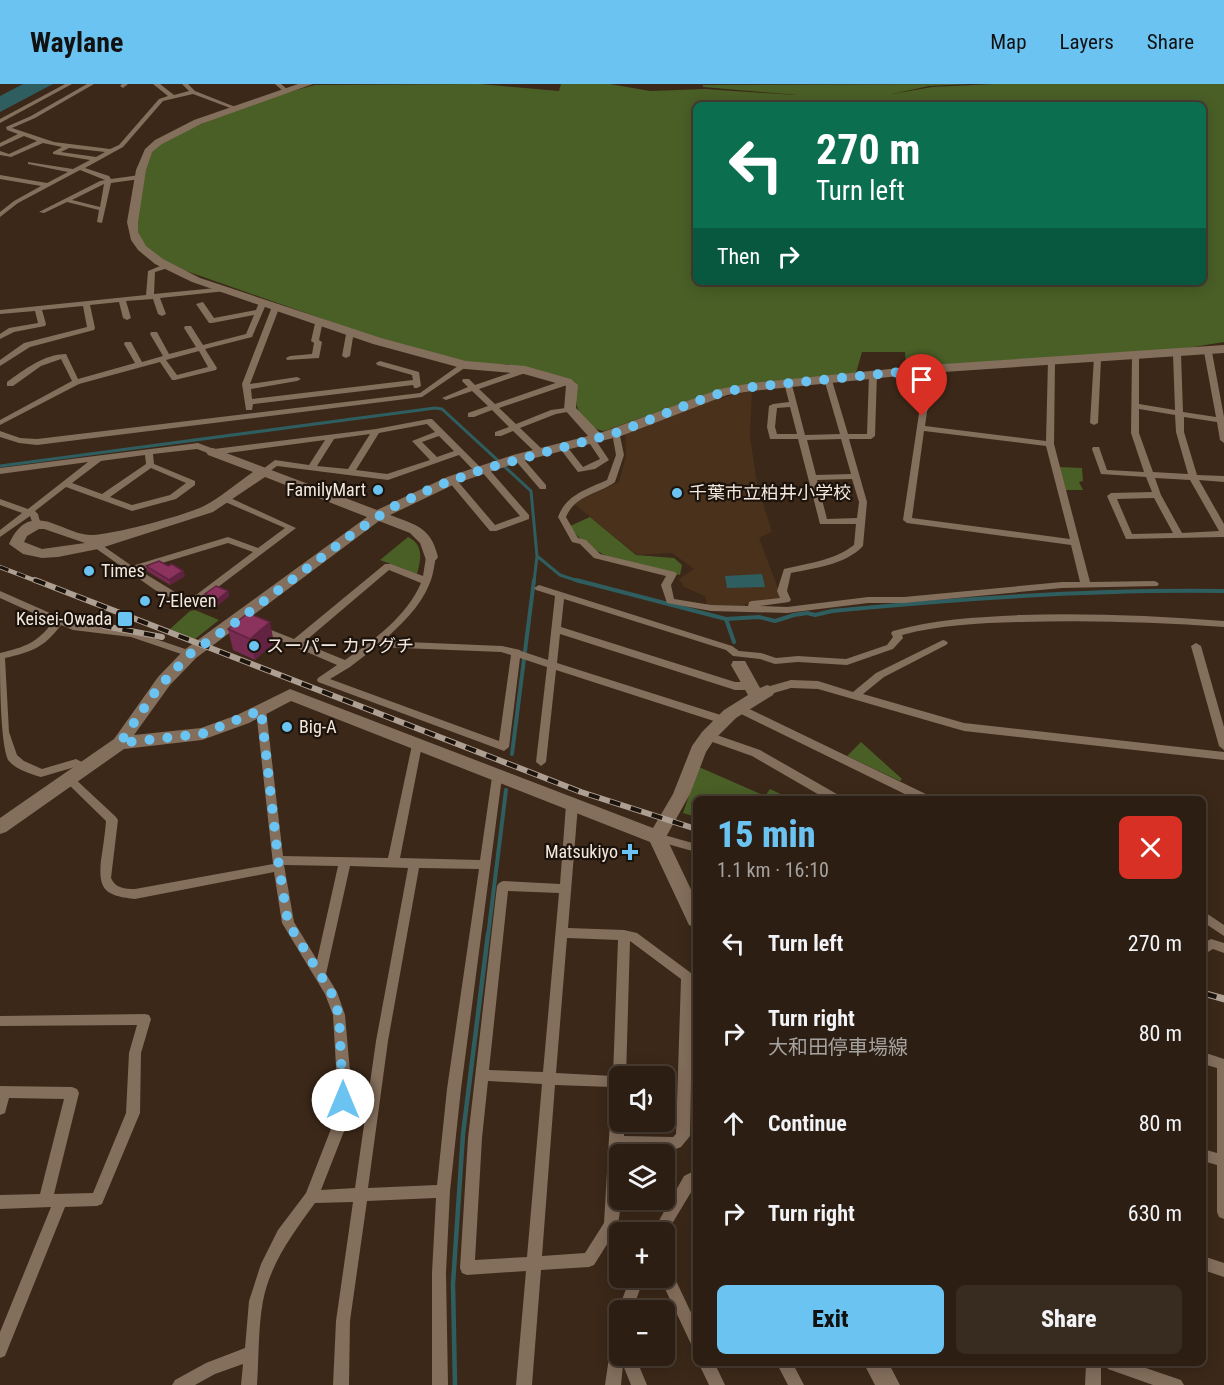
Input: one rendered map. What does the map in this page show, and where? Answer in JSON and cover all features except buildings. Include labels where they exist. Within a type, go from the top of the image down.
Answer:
[{"type":"street","points":[[0,121],[69,84]]},
{"type":"street","points":[[91,84],[9,129],[40,141],[110,151]]},
{"type":"street","points":[[156,84],[173,97]]},
{"type":"street","points":[[185,84],[193,92],[235,108]]},
{"type":"street","points":[[261,307],[226,289],[196,280],[165,266],[145,250],[134,237],[132,223],[140,177],[147,153],[162,139],[282,87],[308,84]]},
{"type":"street","points":[[0,215],[16,202],[121,146],[161,100],[193,92]]},
{"type":"street","points":[[0,146],[24,134]]},
{"type":"street","points":[[0,153],[9,156],[40,141]]},
{"type":"street","points":[[68,146],[56,153],[96,159]]},
{"type":"street","points":[[30,163],[77,169],[107,177],[108,180]]},
{"type":"street","points":[[0,177],[47,185]]},
{"type":"street","points":[[47,214],[42,212],[108,180],[140,177]]},
{"type":"street","points":[[100,222],[108,180]]},
{"type":"street","points":[[66,200],[101,209]]},
{"type":"street","points":[[162,314],[153,297],[152,272],[165,266]]},
{"type":"street","points":[[0,312],[226,289]]},
{"type":"street","points":[[122,300],[127,318]]},
{"type":"street","points":[[0,363],[27,345],[91,328],[86,304]]},
{"type":"street","points":[[200,304],[212,321],[261,307],[276,306],[350,332],[465,365],[525,370],[567,382],[572,385],[570,409],[593,438],[605,459],[581,470],[562,446]]},
{"type":"street","points":[[250,417],[247,387],[276,306]]},
{"type":"street","points":[[0,423],[76,382],[249,335],[261,307]]},
{"type":"street","points":[[0,337],[12,330],[42,324],[38,309]]},
{"type":"street","points":[[290,358],[316,356],[318,342],[315,341],[319,321]]},
{"type":"street","points":[[154,334],[175,378],[213,368],[188,328]]},
{"type":"street","points":[[346,356],[350,332]]},
{"type":"street","points":[[128,344],[140,365]]},
{"type":"street","points":[[0,827],[120,743],[158,688],[190,654],[377,516],[452,480],[508,461],[616,433],[724,392],[788,383],[929,369],[1136,357],[1224,349]]},
{"type":"street","points":[[1208,351],[1224,440]]},
{"type":"street","points":[[1157,495],[1111,496],[1129,537],[1224,533],[1193,477],[1179,432],[1177,354]]},
{"type":"street","points":[[10,384],[38,364],[63,356],[76,382]]},
{"type":"street","points":[[1136,357],[1135,433],[1157,495],[1179,535]]},
{"type":"street","points":[[1094,423],[1097,359]]},
{"type":"street","points":[[1051,362],[1050,444],[1086,585]]},
{"type":"street","points":[[380,363],[416,374],[418,395]]},
{"type":"street","points":[[0,434],[37,442],[418,395],[465,365]]},
{"type":"street","points":[[929,369],[907,520],[1075,543]]},
{"type":"street","points":[[446,398],[525,370]]},
{"type":"street","points":[[793,404],[773,406],[771,427],[773,437],[871,436],[873,374]]},
{"type":"street","points":[[247,387],[297,379]]},
{"type":"street","points":[[753,611],[752,604],[786,600],[782,591],[787,571],[836,559],[850,553],[858,546],[863,502],[828,379]]},
{"type":"street","points":[[466,381],[540,452]]},
{"type":"street","points":[[248,402],[417,382]]},
{"type":"street","points":[[471,415],[567,382]]},
{"type":"street","points":[[788,383],[823,522],[861,521]]},
{"type":"street","points":[[1135,406],[1219,420]]},
{"type":"street","points":[[498,434],[554,412],[570,409]]},
{"type":"street","points":[[213,452],[429,422],[482,470],[526,517],[494,529],[452,480]]},
{"type":"street","points":[[920,428],[1050,444]]},
{"type":"street","points":[[351,472],[376,431]]},
{"type":"street","points":[[435,460],[416,441],[440,432]]},
{"type":"street","points":[[616,433],[620,455],[610,482],[570,502],[563,509],[562,517],[575,540],[583,542],[597,556],[672,574],[666,585],[670,600],[692,606],[753,611],[787,610],[868,600],[897,600],[1062,585],[1154,585]]},
{"type":"street","points":[[312,467],[332,437]]},
{"type":"street","points":[[137,531],[101,548],[46,555],[18,546],[16,541],[27,529],[37,525],[45,525],[90,540],[137,531],[194,514],[226,499],[269,467],[286,442]]},
{"type":"street","points":[[0,471],[198,446],[269,467],[420,533],[427,541],[431,557],[426,581],[417,598],[374,644],[322,680],[504,747],[523,654]]},
{"type":"street","points":[[1096,449],[1104,472],[1224,479]]},
{"type":"street","points":[[269,467],[312,467],[388,477],[460,452]]},
{"type":"street","points":[[149,453],[150,465]]},
{"type":"street","points":[[0,534],[96,460]]},
{"type":"street","points":[[508,461],[543,487]]},
{"type":"street","points":[[65,484],[132,508],[173,497],[192,483],[150,465]]},
{"type":"street","points":[[103,498],[150,465]]},
{"type":"street","points":[[812,478],[856,476]]},
{"type":"street","points":[[101,548],[171,594],[191,602],[291,528],[226,499]]},
{"type":"street","points":[[0,502],[34,514],[37,525]]},
{"type":"street","points":[[132,569],[228,540],[261,552]]},
{"type":"street","points":[[296,643],[388,566],[426,581]]},
{"type":"street","points":[[539,588],[729,648],[758,691]]},
{"type":"street","points":[[540,762],[560,594]]},
{"type":"street","points":[[1,597],[73,627],[132,634],[190,654]]},
{"type":"street","points":[[738,659],[761,656],[775,661],[798,659],[847,662],[890,647],[898,638],[897,633],[921,626],[950,622],[1077,617],[1224,624]]},
{"type":"street","points":[[239,620],[346,665]]},
{"type":"street","points":[[60,621],[46,640],[38,646],[0,657],[4,732],[9,750],[20,764],[40,773],[76,763],[84,768]]},
{"type":"street","points":[[556,628],[735,686],[758,691],[785,685],[804,684],[856,695],[964,727],[1224,756]]},
{"type":"street","points":[[856,695],[880,675],[943,643]]},
{"type":"street","points":[[374,644],[502,649],[723,720]]},
{"type":"street","points":[[1196,646],[1224,746]]},
{"type":"street","points":[[657,837],[681,795],[698,750],[723,720],[758,691]]},
{"type":"street","points":[[120,743],[202,734],[261,710],[290,695],[497,777],[657,837],[693,847]]},
{"type":"street","points":[[739,708],[919,796]]},
{"type":"street","points":[[249,1385],[256,1301],[268,1264],[283,1235],[312,1197],[342,1116],[344,1083],[339,1015],[331,992],[288,923],[261,710]]},
{"type":"street","points":[[708,736],[756,753],[831,796]]},
{"type":"street","points":[[393,864],[417,746]]},
{"type":"street","points":[[440,1385],[439,1273],[443,1191],[454,1089],[497,777]]},
{"type":"street","points":[[68,779],[112,820],[105,878],[109,887],[121,893],[135,894],[279,863],[485,865]]},
{"type":"street","points":[[524,1385],[572,805]]},
{"type":"street","points":[[657,837],[693,911]]},
{"type":"street","points":[[320,975],[345,862]]},
{"type":"street","points":[[341,1385],[343,1321],[382,1041],[414,864]]},
{"type":"street","points":[[565,889],[503,886],[475,1138],[467,1268],[589,1260],[610,1225],[617,1132]]},
{"type":"street","points":[[1206,918],[1224,931]]},
{"type":"street","points":[[562,933],[633,936],[687,977],[683,1136],[676,1143],[617,1142]]},
{"type":"street","points":[[619,1066],[624,935]]},
{"type":"street","points":[[1206,944],[1224,948]]},
{"type":"street","points":[[0,1021],[145,1019],[135,1053],[133,1113],[97,1198],[0,1202]]},
{"type":"street","points":[[1206,1059],[1223,1064],[1224,1212]]},
{"type":"street","points":[[482,1075],[609,1081]]},
{"type":"street","points":[[0,1108],[2,1092],[72,1093],[45,1201]]},
{"type":"street","points":[[1206,1156],[1224,1161]]},
{"type":"street","points":[[666,1222],[693,1181]]},
{"type":"street","points":[[312,1197],[443,1191]]},
{"type":"street","points":[[0,1351],[60,1201]]},
{"type":"street","points":[[1206,1264],[1224,1270]]},
{"type":"street","points":[[672,1288],[693,1333]]},
{"type":"street","points":[[180,1385],[212,1368],[250,1354]]},
{"type":"street","points":[[613,1385],[615,1366]]},
{"type":"street","points":[[631,1366],[639,1385]]},
{"type":"street","points":[[708,1366],[717,1385]]},
{"type":"street","points":[[786,1366],[796,1385]]},
{"type":"street","points":[[877,1366],[888,1385]]},
{"type":"street","points":[[1093,1385],[1094,1366]]},
{"type":"street","points":[[1118,1366],[1152,1381],[1176,1385]]},
{"type":"shaded area","name":"千葉市立柏井小学校","points":[[752,391],[750,436],[757,484],[772,532],[759,538],[782,599],[745,604],[745,608],[707,605],[705,596],[684,587],[679,579],[694,569],[672,553],[637,555],[573,503],[619,482],[626,456],[625,435],[627,433],[711,400]]},
{"type":"green space","points":[[480,84],[559,91],[561,84],[610,84],[650,91],[705,89],[797,95],[703,87],[703,85],[969,84],[929,86],[892,94],[932,87],[994,84],[1224,84],[1224,342],[1168,351],[906,368],[905,352],[862,352],[856,373],[717,391],[604,431],[596,429],[581,415],[576,402],[577,387],[575,382],[567,378],[507,364],[480,365],[380,339],[172,266],[145,246],[137,225],[142,189],[151,152],[172,136],[262,99],[315,85]]},
{"type":"green space","points":[[1059,467],[1082,468],[1083,481],[1079,482],[1083,490],[1065,490]]},
{"type":"green space","points":[[590,517],[636,555],[674,558],[682,565],[680,575],[634,565],[604,555],[591,547],[579,538],[570,526]]},
{"type":"green space","points":[[408,537],[419,548],[417,574],[380,560]]},
{"type":"green space","points":[[195,610],[219,620],[195,639],[170,629],[190,611]]},
{"type":"green space","points":[[861,742],[902,779],[900,781],[847,756]]},
{"type":"green space","points":[[699,767],[765,796],[693,796],[693,816],[683,813]]},
{"type":"green space","points":[[770,789],[785,796],[765,796]]},
{"type":"water","points":[[23,84],[53,84],[0,112],[0,96]]},
{"type":"water","points":[[762,574],[765,587],[727,588],[725,576]]},
{"type":"waterway","points":[[0,466],[435,408],[442,409],[531,491],[537,556]]},
{"type":"waterway","points":[[534,582],[537,556]]},
{"type":"waterway","points":[[537,556],[560,575],[581,582]]},
{"type":"waterway","points":[[512,754],[534,580]]},
{"type":"waterway","points":[[576,580],[726,619]]},
{"type":"waterway","points":[[726,619],[759,617],[775,621],[807,613],[815,615],[832,611],[979,598],[1126,591],[1224,591]]},
{"type":"waterway","points":[[726,619],[734,642]]},
{"type":"waterway","points":[[488,936],[506,790]]},
{"type":"waterway","points":[[455,1385],[453,1284],[463,1134],[488,934]]},
{"type":"railway","points":[[0,567],[39,582]]},
{"type":"railway","points":[[35,580],[581,792],[693,828]]},
{"type":"railway","points":[[80,618],[104,626],[162,637]]},
{"type":"railway","points":[[1206,994],[1224,999]]},
{"type":"place","name":"FamilyMart","points":[[378,490]]},
{"type":"place","name":"千葉市立柏井小学校","points":[[677,493]]},
{"type":"place","name":"Times","points":[[89,571]]},
{"type":"place","name":"7-Eleven","points":[[145,601]]},
{"type":"place","name":"Keisei-Owada","points":[[125,619]]},
{"type":"place","name":"スーパー カワグチ","points":[[254,646]]},
{"type":"place","name":"Big-A","points":[[287,727]]},
{"type":"place","name":"Matsukiyo","points":[[630,852]]},
{"type":"route","points":[[343,1100],[339,1015],[331,992],[288,923],[279,867],[261,710],[202,734],[120,743],[171,672],[190,654],[377,516],[452,480],[518,458],[616,433],[697,401],[724,392],[752,387],[929,369],[922,416]]}]
